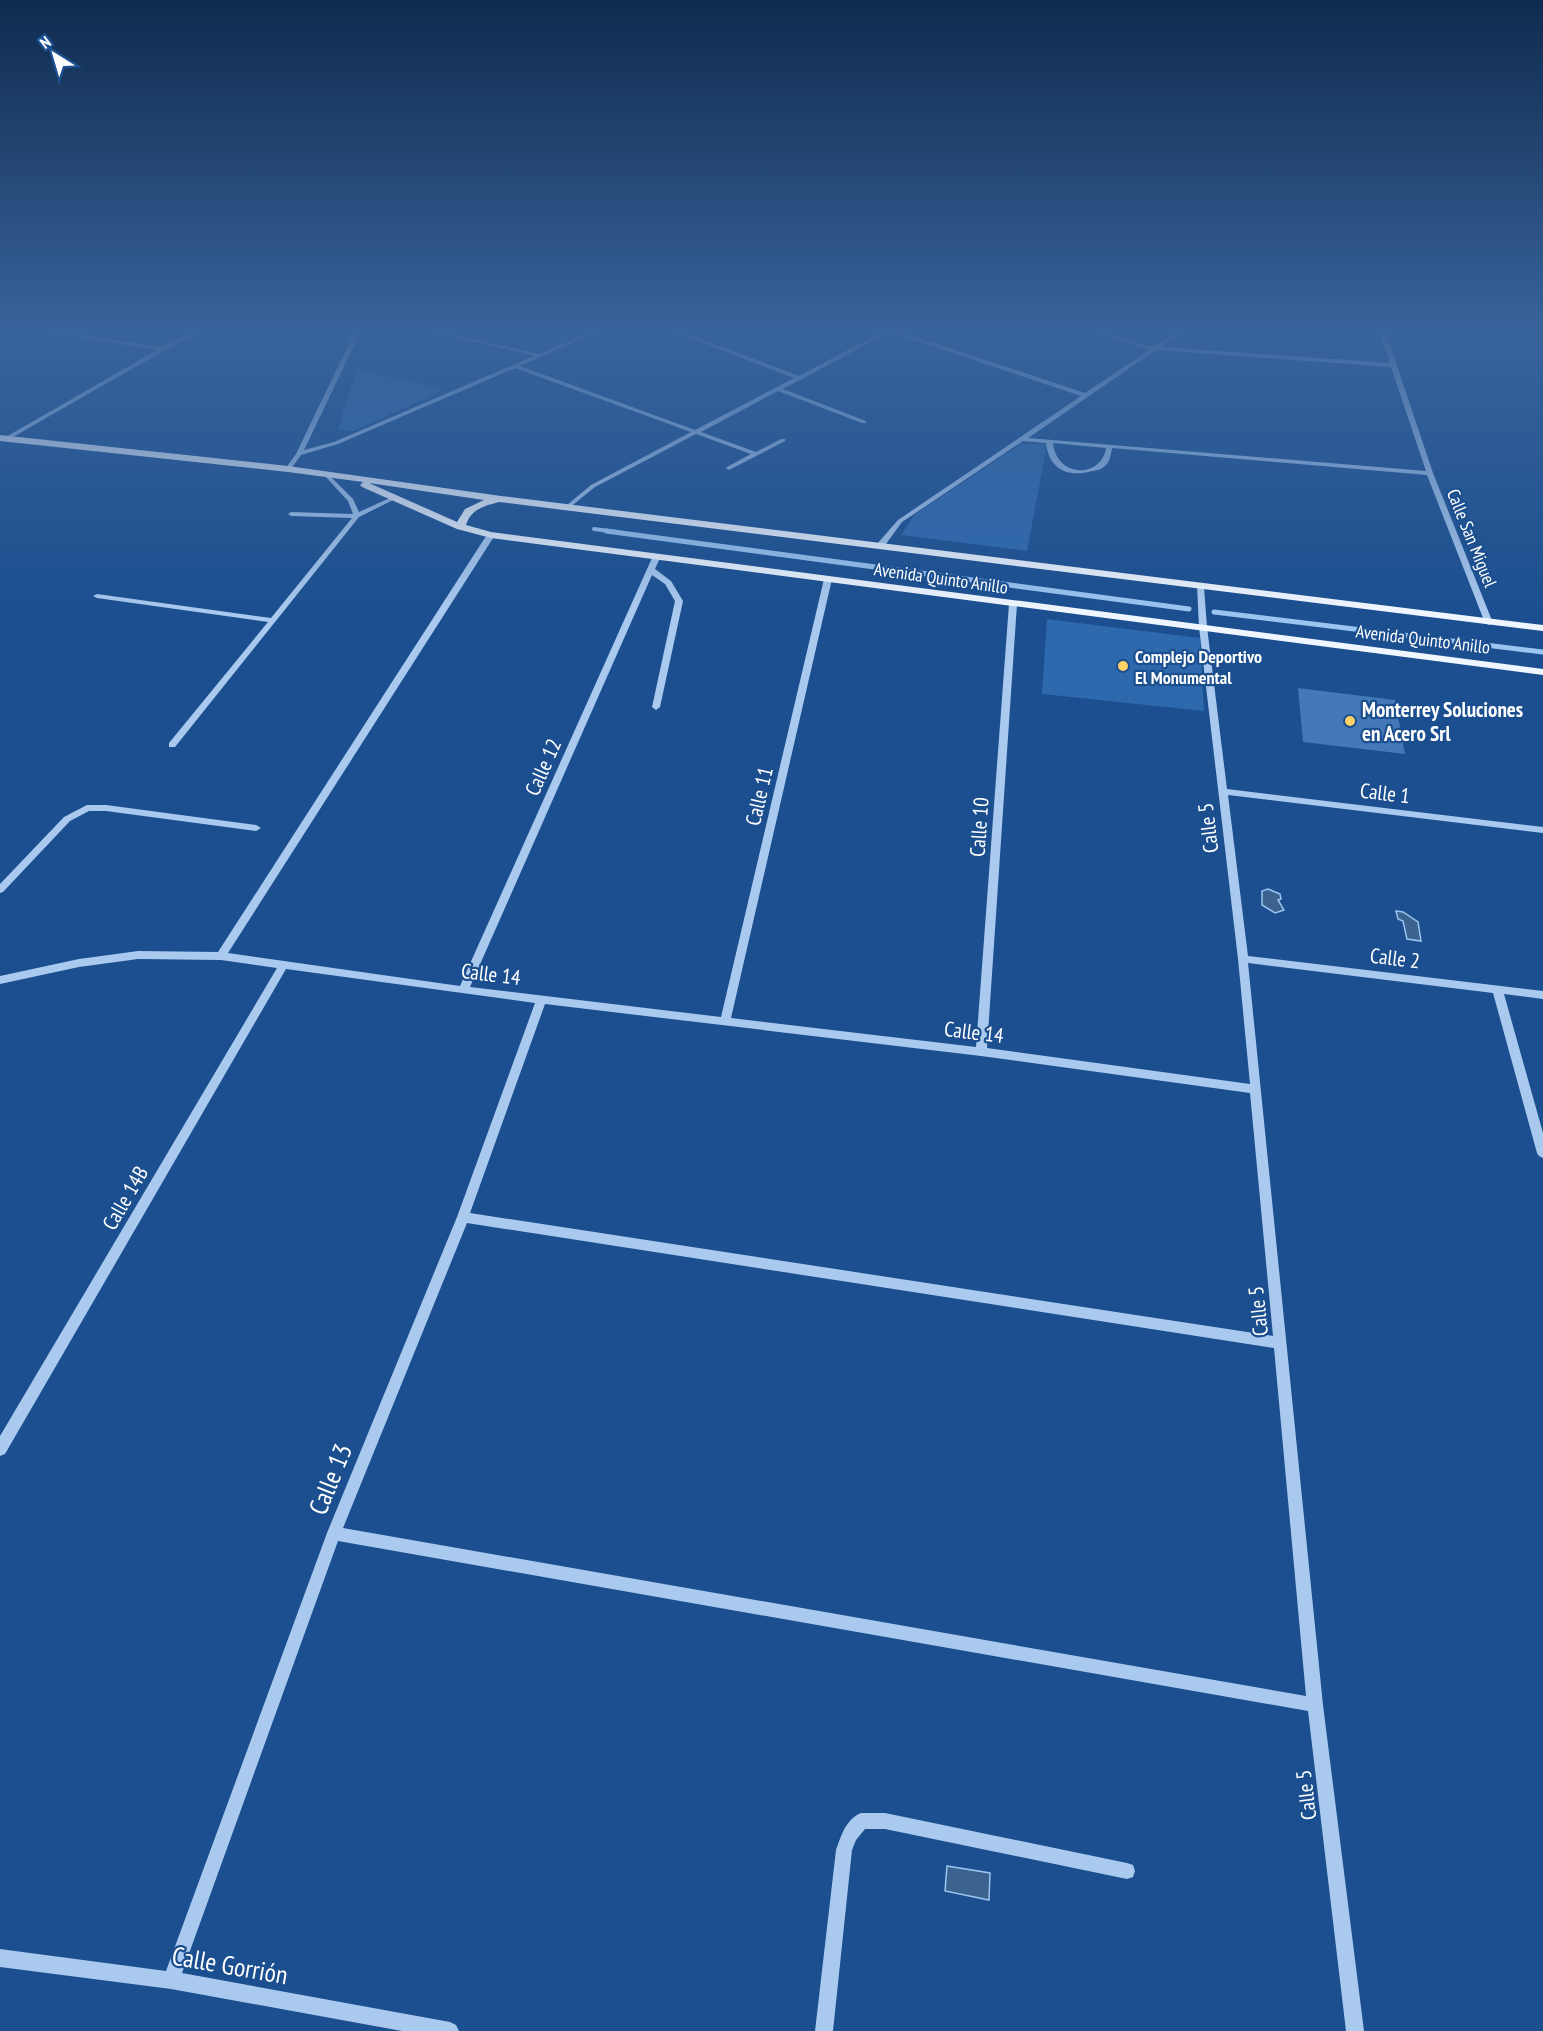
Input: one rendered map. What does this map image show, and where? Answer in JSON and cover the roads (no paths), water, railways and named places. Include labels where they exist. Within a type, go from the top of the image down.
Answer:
[{"type":"main road","name":"Avenida Quinto Anillo","points":[[3,439],[288,469],[1200,587],[1543,628]]},
{"type":"main road","name":"Avenida Quinto Anillo","points":[[345,477],[461,527],[491,535],[1543,672]]},
{"type":"main road","points":[[461,527],[462,518],[470,509],[501,498]]},
{"type":"street","points":[[3,439],[34,422]]},
{"type":"street","points":[[288,469],[299,454],[314,422]]},
{"type":"street","points":[[299,454],[336,443],[385,422]]},
{"type":"street","points":[[673,422],[756,454]]},
{"type":"street","points":[[569,506],[593,486],[716,422]]},
{"type":"street","points":[[880,546],[900,520],[1048,422]]},
{"type":"street","name":"Calle San Miguel","points":[[1412,422],[1430,473],[1489,623]]},
{"type":"street","points":[[1022,439],[1430,473]]},
{"type":"street","points":[[729,468],[783,440]]},
{"type":"street","points":[[1048,441],[1049,457],[1055,465],[1081,472],[1093,471],[1103,465],[1108,456],[1108,446]]},
{"type":"street","points":[[327,475],[351,500],[357,516]]},
{"type":"street","points":[[172,745],[357,516],[394,498]]},
{"type":"street","points":[[291,514],[357,516]]},
{"type":"street","points":[[220,956],[491,535]]},
{"type":"street","name":"Calle 12","points":[[463,990],[656,558]]},
{"type":"street","points":[[651,570],[668,583],[677,593],[679,601],[656,706]]},
{"type":"street","name":"Calle 11","points":[[725,1021],[828,579]]},
{"type":"street","name":"Calle 5","points":[[1200,587],[1243,959],[1315,1705],[1354,2031]]},
{"type":"street","points":[[97,596],[272,620]]},
{"type":"street","name":"Calle 10","points":[[981,1052],[1013,604]]},
{"type":"street","name":"Calle 1","points":[[1223,791],[1543,830]]},
{"type":"street","points":[[0,890],[67,819],[87,808],[106,808],[256,828]]},
{"type":"street","name":"Calle 14","points":[[0,980],[79,963],[138,955],[220,956],[463,990],[981,1052],[1254,1089]]},
{"type":"street","name":"Calle 2","points":[[1243,959],[1543,995]]},
{"type":"street","name":"Calle 14B","points":[[0,1449],[283,966]]},
{"type":"street","points":[[1497,989],[1543,1153]]},
{"type":"street","name":"Calle 13","points":[[171,1980],[334,1533],[463,1217],[542,999]]},
{"type":"street","points":[[463,1217],[1281,1343]]},
{"type":"street","points":[[334,1533],[1315,1705]]},
{"type":"street","points":[[824,2031],[844,1850],[849,1835],[861,1821],[885,1821],[1127,1871]]},
{"type":"street","name":"Calle Gorrión","points":[[0,1958],[171,1980],[450,2031]]},
{"type":"waterway","points":[[594,529],[617,532]]},
{"type":"waterway","points":[[606,531],[1189,609]]},
{"type":"waterway","points":[[1214,612],[1543,652]]},
{"type":"place","name":"Complejo Deportivo El Monumental","points":[[1123,666]]},
{"type":"place","name":"Monterrey Soluciones en Acero Srl","points":[[1350,721]]}]
